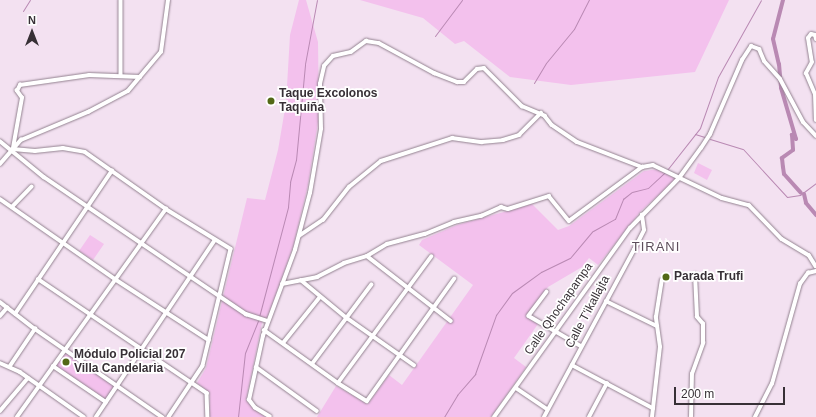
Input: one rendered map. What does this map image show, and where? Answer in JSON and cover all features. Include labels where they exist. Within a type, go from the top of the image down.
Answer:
[{"type":"street","points":[[121,0],[121,75]]},
{"type":"street","points":[[0,164],[21,140],[88,112],[128,91],[161,52],[168,0]]},
{"type":"street","points":[[816,39],[815,35],[811,34],[808,38],[812,62],[806,73],[815,94],[816,120]]},
{"type":"street","points":[[270,417],[255,408],[249,400],[264,330],[299,236],[320,136],[322,111],[320,84],[324,66],[333,56],[351,52],[363,42],[370,41],[379,43],[452,81],[464,82],[477,69],[484,68],[490,72],[522,106],[541,113],[552,125],[578,142],[642,167]]},
{"type":"street","name":"Calle Qhochapampa","points":[[494,417],[599,270],[642,215],[677,177],[710,134],[738,66],[751,46],[759,49],[764,61],[780,79],[803,122],[816,136]]},
{"type":"street","points":[[13,150],[22,98],[17,91],[20,85],[89,75],[121,75],[140,77]]},
{"type":"street","points":[[299,236],[323,220],[349,187],[381,161],[452,138],[482,142],[503,140],[519,135],[541,113]]},
{"type":"street","points":[[0,141],[13,150],[44,177],[246,314],[267,321]]},
{"type":"street","points":[[13,150],[80,150],[166,209],[231,249],[203,366],[169,417]]},
{"type":"street","points":[[282,284],[317,277],[344,263],[367,256],[386,244],[425,234],[454,222],[481,216],[501,207],[508,209],[549,196],[569,221],[642,167],[654,164],[677,177],[722,198],[749,205],[782,239],[809,256],[816,266]]},
{"type":"street","points":[[15,314],[112,171]]},
{"type":"street","points":[[12,207],[31,187]]},
{"type":"street","points":[[0,199],[115,279],[210,340]]},
{"type":"street","points":[[17,417],[166,209]]},
{"type":"street","name":"Calle T'ikallajta","points":[[544,416],[644,230],[642,215]]},
{"type":"street","points":[[96,417],[168,313],[215,240]]},
{"type":"street","points":[[367,256],[450,321]]},
{"type":"street","points":[[338,383],[431,257]]},
{"type":"street","points":[[755,417],[772,384],[800,284],[808,274],[816,271]]},
{"type":"street","points":[[691,417],[692,374],[703,343],[703,324],[697,317],[695,275]]},
{"type":"street","points":[[38,278],[207,393],[208,417]]},
{"type":"street","points":[[264,330],[338,383],[367,401],[454,279]]},
{"type":"street","points":[[301,280],[347,318],[414,364]]},
{"type":"street","points":[[652,417],[660,346],[656,317],[662,280]]},
{"type":"street","points":[[312,364],[370,285]]},
{"type":"street","points":[[547,292],[529,316],[581,346]]},
{"type":"street","points":[[283,343],[320,296]]},
{"type":"street","points":[[606,301],[658,326]]},
{"type":"street","points":[[0,302],[64,350],[162,417]]},
{"type":"street","points":[[0,316],[7,308]]},
{"type":"street","points":[[10,366],[35,329]]},
{"type":"street","points":[[0,363],[10,366],[84,417]]},
{"type":"street","points":[[572,365],[653,408]]},
{"type":"street","points":[[53,366],[106,402]]},
{"type":"street","points":[[256,367],[317,411]]},
{"type":"street","points":[[0,410],[28,378]]},
{"type":"street","points":[[589,417],[607,383]]},
{"type":"street","points":[[516,388],[547,409]]},
{"type":"street","points":[[544,416],[549,417]]},
{"type":"shaded area","points":[[299,0],[306,0],[318,42],[319,116],[308,185],[293,247],[268,316],[262,323],[246,400],[265,417],[210,417],[210,393],[197,383],[206,368],[247,198],[265,200],[278,150],[286,103],[290,35]]},
{"type":"shaded area","points":[[360,0],[729,0],[695,72],[571,85],[510,77],[464,41],[455,44],[423,18]]},
{"type":"shaded area","points":[[698,163],[712,170],[707,180],[694,173]]},
{"type":"shaded area","points":[[659,169],[676,179],[641,211],[598,265],[589,258],[582,267],[548,287],[526,317],[538,324],[514,358],[526,367],[491,417],[317,417],[336,386],[368,404],[389,375],[402,385],[473,285],[419,245],[422,240],[457,225],[532,204],[558,230],[569,226],[644,171]]},
{"type":"shaded area","points":[[90,235],[104,244],[93,260],[79,251]]},
{"type":"shaded area","points":[[66,353],[113,384],[114,388],[105,400],[55,366]]},
{"type":"waterway","points":[[23,11],[30,0]]},
{"type":"waterway","points":[[259,317],[288,207],[290,182],[296,160],[305,64],[317,0]]},
{"type":"waterway","points":[[435,36],[462,0]]},
{"type":"waterway","points":[[534,83],[546,63],[574,29],[589,0]]},
{"type":"waterway","points":[[667,170],[700,128],[718,77],[761,0]]},
{"type":"waterway","points":[[783,0],[773,39],[779,64],[781,88],[796,139],[792,135],[793,150],[782,158],[784,174],[801,193]]},
{"type":"waterway","points":[[695,134],[705,137]]},
{"type":"waterway","points":[[710,139],[743,149],[787,197],[800,195],[816,183]]},
{"type":"waterway","points":[[444,417],[457,395],[475,374],[496,315],[512,293],[541,272],[570,258],[593,231],[615,219],[623,199],[632,192],[648,188],[665,172]]},
{"type":"waterway","points":[[804,194],[806,203],[816,215]]},
{"type":"waterway","points":[[238,417],[245,353],[258,320]]},
{"type":"place","name":"Taque Excolonos Taquiña","points":[[271,101]]},
{"type":"place","name":"Parada Trufi","points":[[666,277]]},
{"type":"place","name":"Módulo Policial 207 Villa Candelaria","points":[[66,362]]},
{"type":"district","name":"TIRANI","points":[[656,247]]}]
